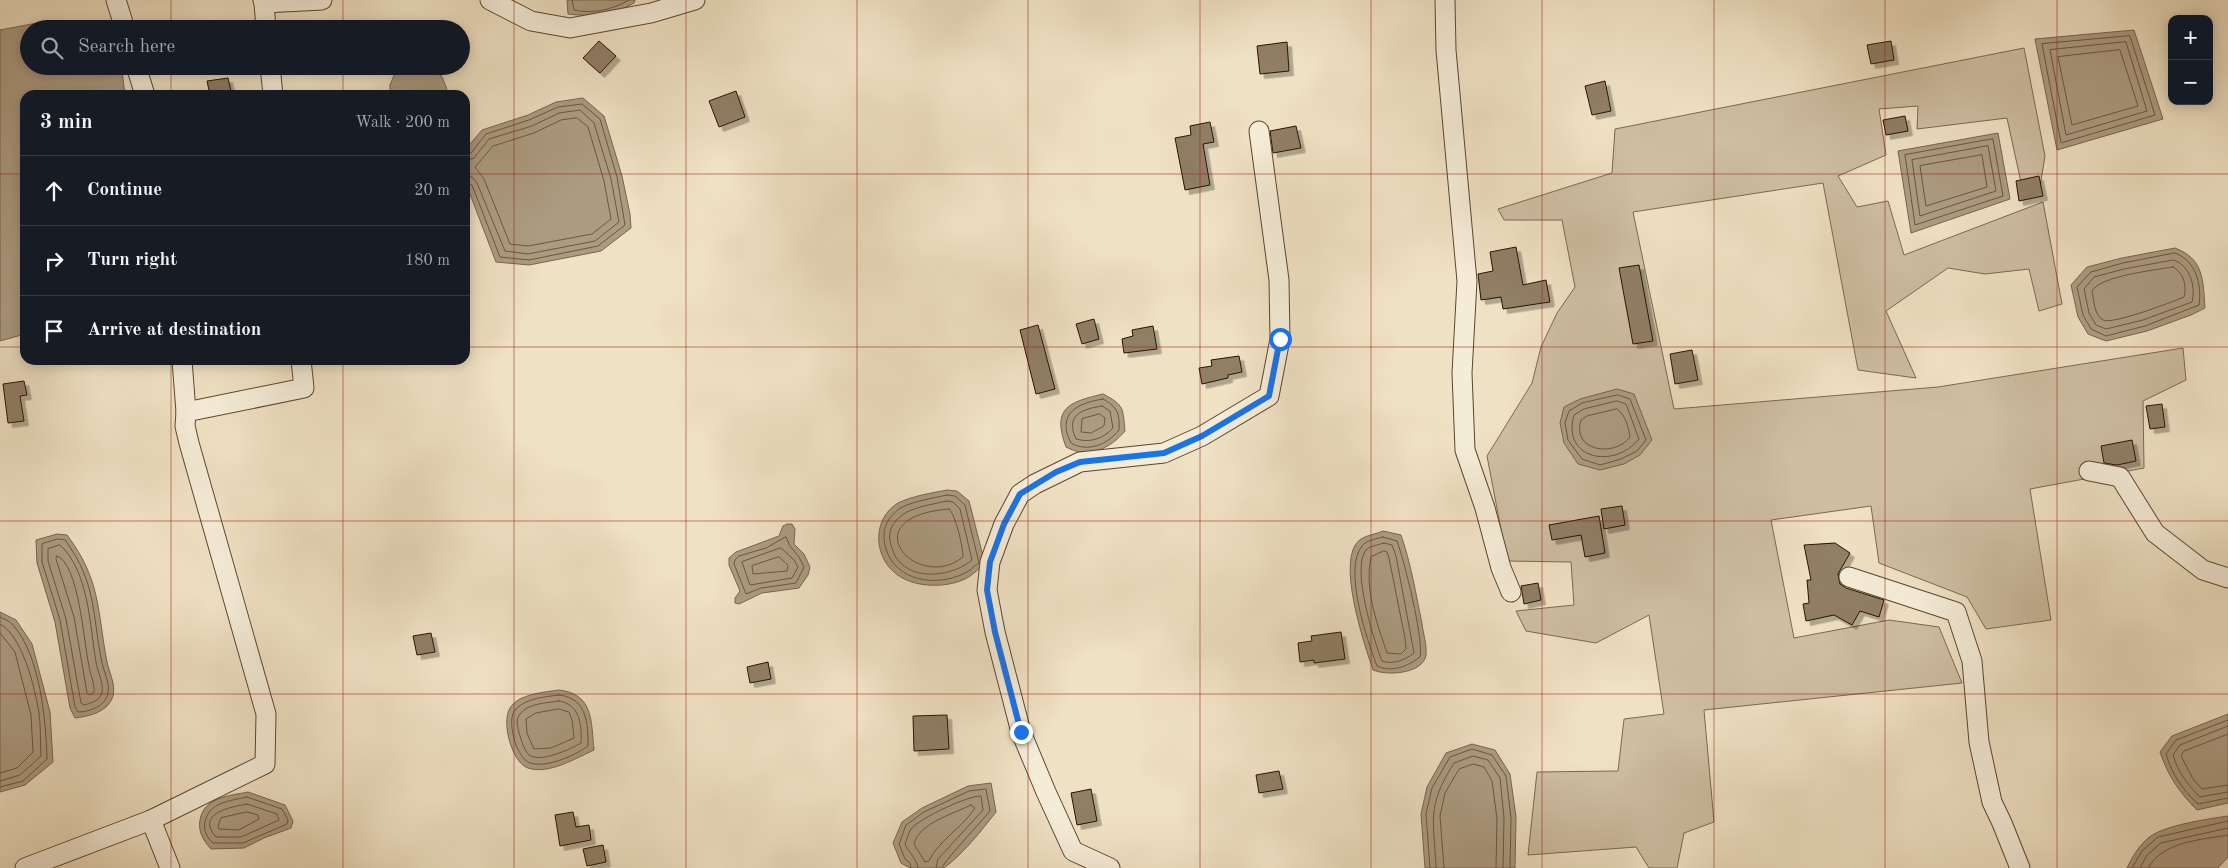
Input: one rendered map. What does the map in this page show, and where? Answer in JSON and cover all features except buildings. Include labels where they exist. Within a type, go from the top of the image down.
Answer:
[{"type":"street","points":[[116,0],[122,20]]},
{"type":"street","points":[[265,20],[263,2],[322,0]]},
{"type":"street","points":[[490,0],[531,21],[570,28],[651,13],[695,0]]},
{"type":"street","points":[[1445,0],[1446,50],[1467,281],[1462,374],[1465,450],[1511,592]]},
{"type":"street","points":[[139,75],[143,90]]},
{"type":"street","points":[[271,75],[272,90]]},
{"type":"street","points":[[1110,868],[1073,850],[1021,732],[995,632],[987,590],[990,562],[1004,524],[1020,494],[1035,484],[1080,462],[1164,453],[1202,436],[1269,396],[1280,339],[1279,280],[1258,131]]},
{"type":"street","points":[[25,868],[152,820],[266,764],[266,714],[189,443],[185,426],[186,412],[182,365]]},
{"type":"street","points":[[186,412],[304,388],[302,365]]},
{"type":"street","points":[[2088,470],[2120,477],[2156,533],[2203,570],[2228,578]]},
{"type":"street","points":[[1849,577],[1956,612],[1972,661],[1979,742],[1992,802],[2020,868]]},
{"type":"street","points":[[152,820],[170,868]]},
{"type":"shaded area","points":[[2024,48],[2045,156],[2040,187],[2022,187],[2007,118],[1917,129],[1918,106],[1879,109],[1886,155],[1838,176],[1857,207],[1888,201],[1904,255],[2043,202],[2062,304],[2039,311],[2029,269],[1985,274],[1948,268],[1886,311],[1916,378],[1858,370],[1823,183],[1633,212],[1674,409],[1938,387],[2183,348],[2186,380],[2143,401],[2144,468],[2030,489],[2051,620],[1986,629],[1967,597],[1879,563],[1871,506],[1771,520],[1794,638],[1889,620],[1939,627],[1962,683],[1704,710],[1714,822],[1684,833],[1677,868],[1649,868],[1636,847],[1528,855],[1537,772],[1618,771],[1624,719],[1664,714],[1649,615],[1596,643],[1526,631],[1516,611],[1574,605],[1571,562],[1507,561],[1487,456],[1532,383],[1541,347],[1557,313],[1575,287],[1562,220],[1504,220],[1498,209],[1612,173],[1615,129]]},
{"type":"water","points":[[567,0],[635,0],[634,3],[610,13],[585,15],[568,14]]},
{"type":"water","points":[[20,26],[20,75],[122,75],[124,90],[20,90],[20,335],[0,341],[0,30]]},
{"type":"water","points":[[2134,30],[2163,119],[2057,150],[2035,39]]},
{"type":"water","points":[[394,75],[441,75],[447,90],[390,90]]},
{"type":"water","points":[[583,98],[604,116],[622,176],[631,228],[601,251],[529,265],[496,262],[470,194],[470,144],[482,130],[528,115],[556,102]]},
{"type":"water","points":[[1998,133],[2010,199],[1911,233],[1898,151]]},
{"type":"water","points":[[2175,248],[2192,258],[2197,264],[2204,288],[2205,308],[2147,331],[2106,341],[2088,334],[2078,317],[2071,285],[2087,267]]},
{"type":"water","points":[[1617,389],[1634,394],[1652,440],[1640,455],[1624,464],[1600,470],[1578,464],[1564,443],[1560,423],[1564,407],[1580,399]]},
{"type":"water","points":[[1103,394],[1119,404],[1123,412],[1125,431],[1113,443],[1098,450],[1082,452],[1066,447],[1061,423],[1062,415],[1066,408],[1081,400]]},
{"type":"water","points":[[947,490],[957,491],[969,501],[985,564],[967,578],[949,584],[919,584],[901,577],[887,564],[879,546],[880,527],[884,518],[898,503],[922,495]]},
{"type":"water","points":[[792,524],[795,529],[794,544],[804,554],[810,567],[808,575],[799,588],[762,593],[739,604],[735,603],[735,598],[740,591],[729,565],[729,558],[736,552],[779,536],[783,526]]},
{"type":"water","points":[[1383,531],[1401,535],[1413,579],[1426,647],[1426,655],[1423,661],[1412,670],[1404,672],[1387,673],[1373,670],[1354,602],[1351,582],[1350,563],[1353,549],[1366,536]]},
{"type":"water","points":[[57,534],[67,535],[78,551],[92,581],[107,662],[114,687],[113,696],[107,706],[98,712],[75,718],[70,708],[55,622],[37,563],[36,540]]},
{"type":"water","points":[[0,612],[16,620],[32,644],[50,712],[53,762],[25,785],[0,792]]},
{"type":"water","points":[[559,690],[579,697],[585,703],[591,720],[594,750],[553,767],[536,770],[528,768],[522,765],[517,758],[510,741],[507,723],[510,708],[514,703],[525,697]]},
{"type":"water","points":[[2228,714],[2228,803],[2197,810],[2175,783],[2160,752],[2172,736]]},
{"type":"water","points":[[1472,744],[1495,750],[1510,774],[1516,817],[1515,868],[1425,868],[1421,814],[1427,787],[1446,753]]},
{"type":"water","points":[[991,783],[996,812],[958,856],[944,868],[910,868],[901,863],[893,843],[902,822],[922,808],[968,786]]},
{"type":"water","points":[[248,792],[285,805],[293,821],[291,828],[244,848],[211,849],[200,832],[202,812],[207,806],[218,799]]},
{"type":"water","points":[[2228,816],[2228,857],[2218,868],[2127,868],[2139,848],[2156,833],[2181,824]]},
{"type":"route","points":[[1021,732],[995,632],[987,590],[990,562],[1004,524],[1020,494],[1056,472],[1080,462],[1164,453],[1202,436],[1228,421],[1269,396],[1280,339]]}]
